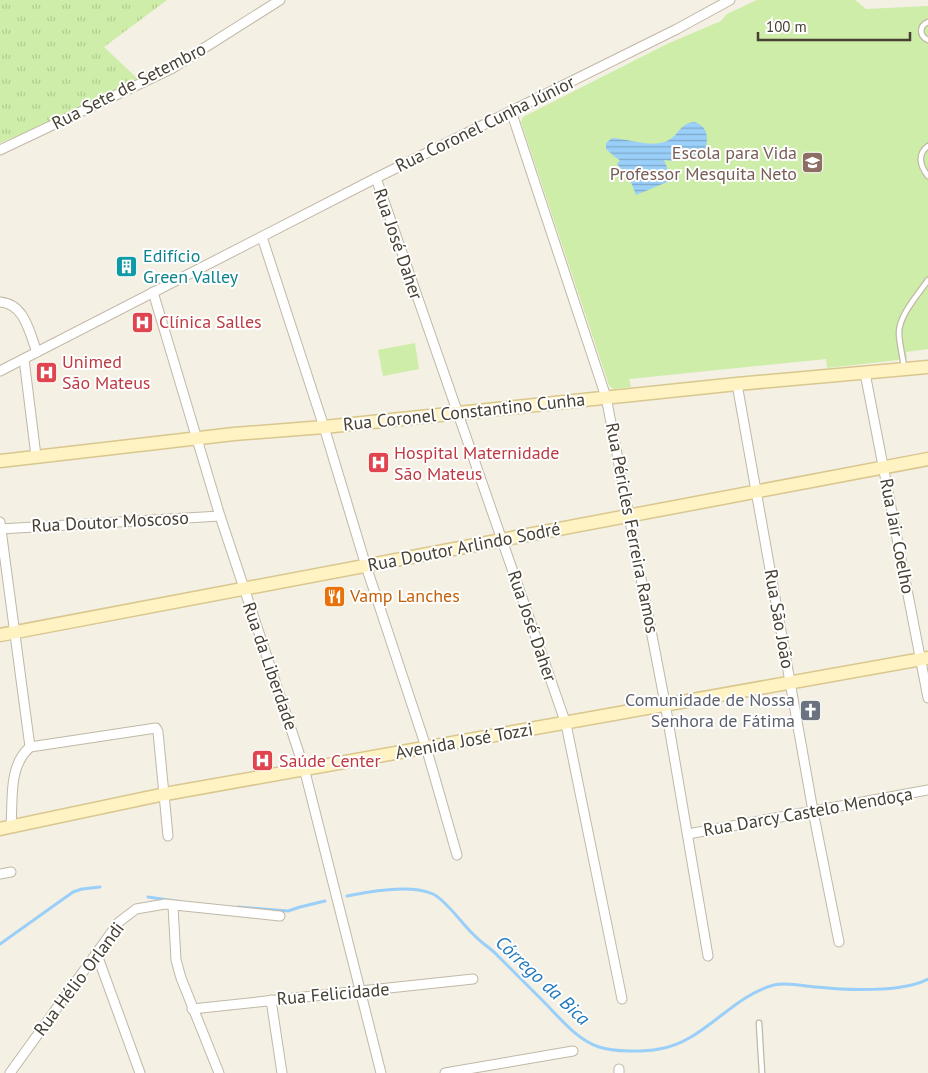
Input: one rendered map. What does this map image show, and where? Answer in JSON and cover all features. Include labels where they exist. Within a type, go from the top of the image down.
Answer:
[{"type":"street","name":"Rua Sete de Setembro","points":[[0,150],[171,69],[280,0]]},
{"type":"street","name":"Rua Coronel Cunha Júnior","points":[[0,371],[376,178],[677,29],[730,0]]},
{"type":"street","name":"Rua Péricles Ferreira Ramos","points":[[511,111],[606,397],[665,703],[708,956]]},
{"type":"street","name":"Rua José Daher","points":[[376,178],[566,724],[622,999]]},
{"type":"street","points":[[262,237],[324,427],[366,566],[426,747],[457,855]]},
{"type":"street","name":"Rua da Liberdade","points":[[153,292],[220,516],[304,768],[381,1073]]},
{"type":"street","points":[[0,302],[12,304],[20,311],[37,352]]},
{"type":"street","points":[[24,360],[36,456]]},
{"type":"street","name":"Rua Coronel Constantino Cunha","points":[[0,461],[197,438],[324,427],[737,384],[928,367]]},
{"type":"street","name":"Rua Jair Coelho","points":[[866,373],[924,658],[928,698]]},
{"type":"street","name":"Rua São João","points":[[737,384],[838,942]]},
{"type":"street","name":"Rua Doutor Arlindo Sodré","points":[[0,635],[928,459]]},
{"type":"street","name":"Rua Doutor Moscoso","points":[[0,527],[220,516]]},
{"type":"street","points":[[0,527],[30,747]]},
{"type":"street","name":"Avenida José Tozzi","points":[[6,828],[165,794],[304,768],[566,724],[665,703],[924,658]]},
{"type":"street","points":[[6,828],[16,768],[24,752],[30,747],[153,727],[158,730],[168,836]]},
{"type":"street","name":"Rua Darcy Castelo Mendoça","points":[[688,834],[928,790]]},
{"type":"street","points":[[0,874],[11,872]]},
{"type":"street","name":"Rua Hélio Orlandi","points":[[10,1073],[119,922],[136,909],[153,905],[280,916]]},
{"type":"street","points":[[173,906],[176,960],[192,1009],[219,1073]]},
{"type":"street","points":[[96,952],[140,1073]]},
{"type":"street","name":"Rua Felicidade","points":[[192,1009],[473,979]]},
{"type":"street","points":[[271,1000],[282,1073]]},
{"type":"street","points":[[445,1073],[572,1051]]},
{"type":"lane","points":[[928,22],[923,26],[921,32],[924,38],[928,40]]},
{"type":"lane","points":[[928,146],[922,151],[921,156],[922,166],[928,176]]},
{"type":"lane","points":[[904,370],[899,333],[900,326],[904,315],[928,280]]},
{"type":"lane","points":[[759,1022],[762,1073]]},
{"type":"green space","points":[[0,0],[167,0],[104,47],[139,80],[58,120],[0,143]]},
{"type":"green space","points":[[757,0],[855,0],[866,9],[928,6],[928,349],[906,352],[907,359],[827,368],[826,359],[629,379],[631,387],[613,389],[609,385],[521,122],[523,117],[667,44],[721,21],[727,14]]},
{"type":"green space","points":[[415,343],[419,369],[383,376],[378,350]]},
{"type":"water","points":[[695,122],[705,130],[707,141],[705,150],[694,158],[675,157],[673,161],[664,160],[672,180],[636,195],[626,169],[623,171],[617,164],[620,160],[606,149],[606,143],[612,138],[654,144],[660,143],[671,139],[683,127]]},
{"type":"waterway","name":"Córrego da Bica","points":[[0,944],[73,892],[100,887]]},
{"type":"waterway","name":"Córrego da Bica","points":[[347,896],[402,889],[414,889],[433,894],[443,901],[476,937],[496,954],[576,1034],[591,1044],[613,1050],[645,1051],[675,1045],[704,1029],[744,999],[774,985],[790,984],[842,989],[873,989],[904,987],[928,979]]},
{"type":"waterway","name":"Córrego da Bica","points":[[148,897],[182,902]]},
{"type":"waterway","name":"Córrego da Bica","points":[[238,907],[288,911],[325,901]]},
{"type":"place","name":"Escola para Vida Professor Mesquita Neto","points":[[813,163]]},
{"type":"place","name":"Edifício Green Valley","points":[[127,266]]},
{"type":"place","name":"Clínica Salles","points":[[143,322]]},
{"type":"place","name":"Unimed São Mateus","points":[[46,372]]},
{"type":"place","name":"Hospital Maternidade São Mateus","points":[[378,463]]},
{"type":"place","name":"Vamp Lanches","points":[[334,596]]},
{"type":"place","name":"Comunidade de Nossa Senhora de Fátima","points":[[811,710]]},
{"type":"place","name":"Saúde Center","points":[[263,761]]}]
